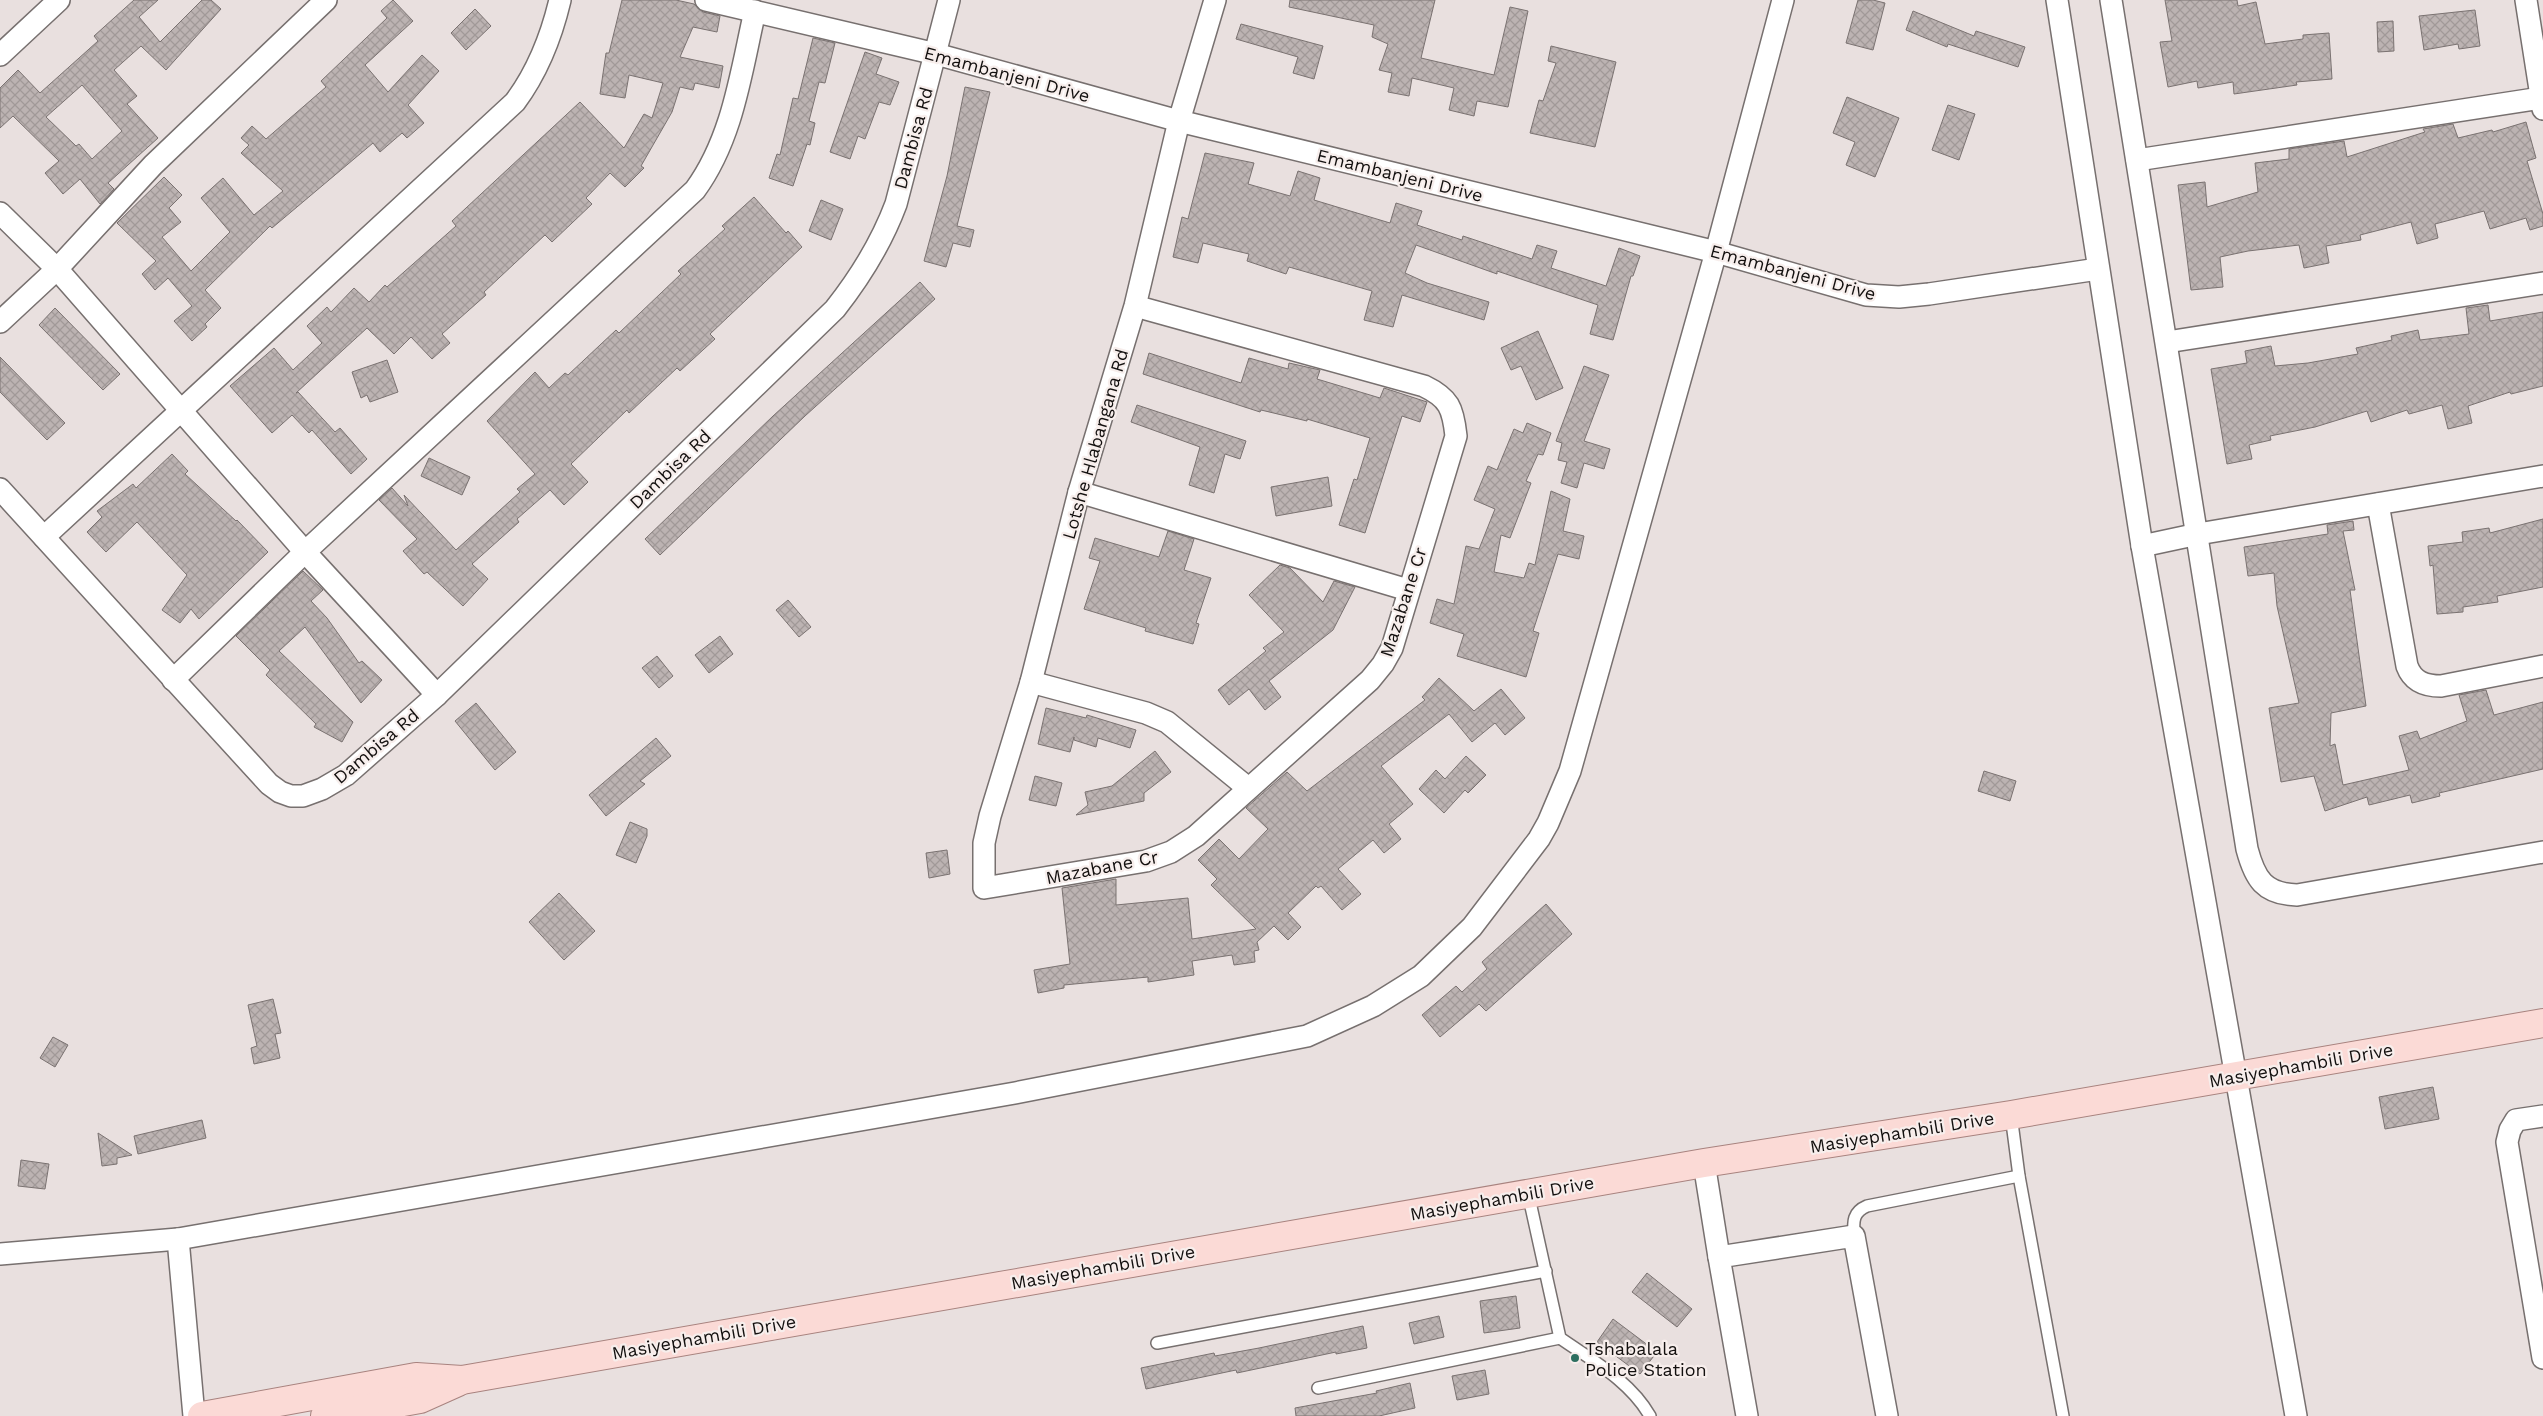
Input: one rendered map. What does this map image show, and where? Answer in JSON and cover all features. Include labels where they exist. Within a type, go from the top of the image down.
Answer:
[{"type":"main road","name":"Masiyephambili Drive","points":[[202,1416],[416,1377],[462,1380],[1528,1193],[1704,1163],[2011,1115],[2543,1023]]},
{"type":"main road","name":"Masiyephambili Drive","points":[[325,1416],[420,1399],[462,1380]]},
{"type":"street","points":[[0,55],[59,0]]},
{"type":"street","points":[[0,322],[57,268],[153,165],[326,0]]},
{"type":"street","points":[[44,537],[515,102],[530,81],[544,55],[560,0]]},
{"type":"street","name":"Emambanjeni Drive","points":[[706,0],[936,54],[1179,121],[1716,252],[1866,295],[1899,296],[1929,294],[2098,269]]},
{"type":"street","name":"Dambisa Rd","points":[[173,680],[269,784],[291,796],[303,796],[322,789],[346,775],[437,695],[835,309],[860,277],[886,229],[896,204],[949,0]]},
{"type":"street","name":"Lotshe Hlabangana Rd","points":[[984,888],[984,844],[990,816],[1032,682],[1080,492],[1135,306],[1179,121],[1215,0]]},
{"type":"street","points":[[0,1254],[178,1239],[1016,1093],[1307,1036],[1338,1024],[1395,994],[1421,976],[1472,927],[1548,823],[1570,771],[1716,252],[1783,0]]},
{"type":"street","points":[[2057,0],[2142,546],[2296,1416]]},
{"type":"street","points":[[2111,0],[2247,849],[2258,878],[2268,888],[2284,895],[2297,896],[2543,852]]},
{"type":"street","points":[[2137,160],[2542,103],[2526,0]]},
{"type":"street","points":[[0,489],[173,680],[305,552],[695,190],[709,170],[722,142],[755,11]]},
{"type":"street","points":[[0,213],[57,268],[305,552],[437,695]]},
{"type":"street","points":[[2167,342],[2543,283]]},
{"type":"street","name":"Mazabane Cr","points":[[984,888],[1120,867],[1171,852],[1196,836],[1370,680],[1383,664],[1392,648],[1456,436],[1450,405],[1440,394],[1424,386],[1135,306]]},
{"type":"street","points":[[2142,546],[2198,534],[2543,476]]},
{"type":"street","points":[[1080,492],[1408,590]]},
{"type":"street","points":[[2378,504],[2406,666],[2412,677],[2425,685],[2441,686],[2543,666]]},
{"type":"street","points":[[1032,682],[1146,713],[1167,722],[1248,788]]},
{"type":"street","points":[[2543,1116],[2516,1120],[2510,1130],[2508,1142],[2534,1259],[2543,1358]]},
{"type":"street","points":[[1704,1163],[1748,1416]]},
{"type":"street","points":[[1719,1257],[1854,1236],[1887,1416]]},
{"type":"street","points":[[178,1239],[194,1416]]},
{"type":"lane","points":[[2011,1115],[2019,1176],[2063,1416]]},
{"type":"lane","points":[[1854,1236],[1853,1218],[1858,1210],[1867,1206],[2019,1176]]},
{"type":"lane","points":[[1528,1193],[1560,1338],[1620,1380],[1634,1393],[1650,1416]]},
{"type":"lane","points":[[1157,1343],[1546,1270]]},
{"type":"lane","points":[[1318,1388],[1560,1338]]},
{"type":"building","points":[[134,0],[158,0],[139,17],[160,42],[202,0],[211,0],[221,9],[166,70],[141,46],[114,70],[137,96],[127,104],[158,138],[108,183],[114,189],[100,204],[80,179],[63,194],[45,173],[59,161],[13,116],[0,128],[0,88],[18,70],[40,93],[98,41],[94,36]],"holes":[[[82,85],[122,131],[92,159],[79,144],[76,146],[46,117]]]},
{"type":"building","points":[[393,0],[413,21],[365,65],[388,92],[422,55],[439,71],[408,105],[424,123],[407,138],[402,133],[380,152],[373,143],[272,228],[270,226],[205,290],[221,308],[205,324],[207,327],[192,341],[174,321],[192,306],[168,278],[155,290],[142,274],[156,261],[117,223],[164,177],[182,195],[169,208],[181,222],[162,237],[191,271],[230,232],[201,198],[223,178],[254,215],[283,191],[241,153],[249,145],[241,138],[252,126],[266,139],[326,87],[321,81],[387,18],[381,11]]},
{"type":"building","points":[[622,0],[676,0],[694,4],[703,12],[720,16],[717,32],[693,27],[680,57],[723,66],[719,88],[695,83],[693,90],[680,87],[672,112],[641,166],[644,168],[625,187],[610,173],[586,198],[592,204],[552,242],[545,235],[484,292],[486,295],[442,334],[450,343],[432,359],[411,337],[394,354],[367,328],[296,393],[298,392],[335,432],[340,428],[367,459],[351,474],[312,430],[309,433],[292,415],[272,433],[230,386],[274,348],[293,370],[322,343],[307,326],[327,307],[331,312],[354,288],[369,302],[385,285],[387,287],[456,226],[452,221],[580,102],[624,148],[644,114],[652,118],[663,83],[629,75],[625,98],[600,94],[606,53],[609,53]]},
{"type":"building","points":[[1290,0],[1435,0],[1421,58],[1494,75],[1510,7],[1528,11],[1508,107],[1477,101],[1474,116],[1449,110],[1454,88],[1412,78],[1409,96],[1388,92],[1392,73],[1379,70],[1388,44],[1372,37],[1374,25],[1289,7]]},
{"type":"building","points":[[1858,0],[1873,0],[1885,3],[1873,50],[1846,43]]},
{"type":"building","points":[[2165,0],[2237,0],[2238,6],[2256,2],[2265,44],[2303,39],[2303,35],[2329,33],[2332,79],[2296,82],[2297,85],[2234,94],[2233,82],[2198,88],[2197,81],[2168,87],[2160,42],[2172,41]]},
{"type":"building","points":[[475,9],[491,26],[466,50],[451,33]]},
{"type":"building","points":[[2475,10],[2480,46],[2459,49],[2458,44],[2424,50],[2419,16]]},
{"type":"building","points":[[1913,11],[1974,36],[1976,31],[2025,47],[2018,67],[1948,44],[1947,47],[1906,30]]},
{"type":"building","points":[[2393,21],[2394,51],[2378,52],[2377,22]]},
{"type":"building","points":[[1241,24],[1323,46],[1314,79],[1293,73],[1298,57],[1236,39]]},
{"type":"building","points":[[813,38],[835,43],[825,83],[819,82],[809,121],[815,123],[810,145],[807,144],[793,186],[769,178],[777,154],[780,155],[793,98],[798,99]]},
{"type":"building","points":[[1551,46],[1616,62],[1595,147],[1530,133],[1539,100],[1543,101],[1556,63],[1548,61]]},
{"type":"building","points":[[865,52],[882,58],[876,74],[899,82],[890,105],[879,102],[865,139],[858,136],[850,159],[830,152]]},
{"type":"building","points":[[965,87],[990,92],[957,226],[974,230],[970,247],[953,243],[946,267],[924,261],[947,176]]},
{"type":"building","points":[[1847,97],[1899,118],[1875,177],[1846,165],[1855,142],[1833,133]]},
{"type":"building","points":[[1948,105],[1975,114],[1959,160],[1932,150]]},
{"type":"building","points":[[2526,122],[2536,158],[2527,161],[2543,214],[2543,226],[2530,230],[2526,218],[2490,229],[2484,211],[2435,224],[2438,238],[2417,244],[2411,222],[2360,235],[2361,240],[2326,246],[2329,263],[2304,268],[2299,245],[2248,251],[2220,257],[2223,287],[2191,290],[2178,185],[2205,182],[2207,207],[2258,192],[2255,163],[2289,159],[2289,149],[2344,141],[2347,157],[2425,132],[2423,129],[2453,124],[2458,138],[2492,130],[2493,132]]},
{"type":"building","points":[[1205,153],[1254,163],[1248,184],[1290,196],[1298,171],[1320,178],[1314,200],[1390,223],[1396,203],[1422,211],[1417,225],[1462,240],[1463,236],[1532,259],[1537,245],[1557,251],[1551,268],[1606,286],[1619,248],[1640,256],[1633,276],[1631,276],[1613,340],[1590,334],[1598,305],[1497,271],[1497,274],[1416,245],[1405,273],[1427,283],[1489,302],[1484,320],[1402,295],[1393,327],[1364,320],[1372,291],[1289,267],[1286,274],[1247,261],[1249,254],[1203,243],[1198,263],[1173,257],[1182,217],[1188,219]]},
{"type":"building","points":[[754,197],[786,233],[788,231],[802,247],[710,334],[715,339],[680,371],[677,368],[629,413],[627,410],[571,464],[588,482],[564,505],[550,490],[517,519],[519,522],[472,564],[488,579],[463,606],[427,572],[424,574],[403,551],[417,539],[379,500],[392,488],[408,506],[404,495],[456,550],[520,492],[517,489],[535,474],[487,421],[535,372],[549,388],[565,373],[568,375],[616,330],[619,333],[681,274],[678,271],[725,229],[722,226]]},
{"type":"building","points":[[821,200],[843,209],[831,240],[809,231]]},
{"type":"building","points":[[920,282],[935,299],[805,416],[660,555],[645,539],[773,416]]},
{"type":"building","points":[[2488,305],[2490,321],[2543,312],[2543,386],[2511,394],[2510,392],[2468,406],[2472,423],[2448,429],[2442,405],[2409,414],[2407,410],[2371,422],[2367,411],[2315,427],[2270,436],[2271,440],[2249,445],[2252,459],[2227,464],[2211,369],[2247,363],[2245,351],[2271,346],[2275,366],[2308,363],[2358,354],[2356,348],[2392,340],[2391,336],[2418,330],[2420,340],[2469,334],[2466,308]]},
{"type":"building","points":[[55,308],[120,374],[103,390],[39,325]]},
{"type":"building","points":[[1538,331],[1563,388],[1536,400],[1521,366],[1511,370],[1501,348]]},
{"type":"building","points":[[1149,353],[1241,383],[1249,358],[1288,369],[1289,363],[1320,370],[1317,379],[1380,398],[1384,388],[1427,402],[1420,422],[1402,416],[1365,533],[1339,525],[1354,479],[1357,480],[1370,438],[1307,419],[1307,421],[1261,410],[1260,412],[1143,374]]},
{"type":"building","points":[[0,357],[65,423],[47,440],[0,392]]},
{"type":"building","points":[[387,360],[398,392],[370,402],[367,395],[361,398],[352,372]]},
{"type":"building","points":[[1584,366],[1609,375],[1584,441],[1610,449],[1604,469],[1584,463],[1577,488],[1561,483],[1567,462],[1558,460],[1562,443],[1556,441]]},
{"type":"building","points":[[1137,405],[1246,441],[1240,459],[1225,454],[1214,493],[1189,485],[1200,447],[1131,422]]},
{"type":"building","points":[[1527,423],[1551,433],[1543,455],[1538,454],[1526,481],[1531,483],[1510,538],[1501,535],[1494,572],[1524,578],[1529,563],[1535,565],[1551,491],[1570,499],[1563,531],[1584,536],[1579,559],[1558,554],[1533,631],[1539,633],[1526,677],[1457,656],[1464,634],[1430,623],[1437,599],[1454,604],[1466,546],[1479,549],[1495,509],[1474,500],[1488,466],[1497,470],[1514,429],[1523,433]]},
{"type":"building","points":[[172,454],[188,471],[185,474],[237,520],[268,552],[199,619],[191,609],[180,623],[162,610],[187,575],[137,522],[106,552],[87,532],[102,517],[97,511],[133,484],[136,488]]},
{"type":"building","points":[[429,458],[470,477],[462,495],[421,476]]},
{"type":"building","points":[[1328,477],[1332,506],[1276,516],[1271,487]]},
{"type":"building","points":[[2543,519],[2543,587],[2497,596],[2498,602],[2463,607],[2463,612],[2437,614],[2433,565],[2430,566],[2428,546],[2463,542],[2462,532],[2489,528],[2490,533]]},
{"type":"building","points":[[2353,521],[2354,530],[2343,531],[2355,590],[2350,590],[2366,706],[2331,713],[2330,746],[2335,744],[2343,785],[2409,770],[2399,736],[2417,731],[2420,739],[2467,721],[2459,695],[2486,690],[2494,715],[2543,702],[2543,769],[2439,793],[2440,796],[2412,803],[2410,795],[2369,805],[2367,797],[2325,811],[2314,776],[2281,782],[2269,708],[2299,703],[2277,606],[2274,573],[2248,576],[2244,547],[2328,534],[2327,525]]},
{"type":"building","points":[[1168,531],[1194,539],[1184,570],[1211,578],[1196,623],[1199,624],[1193,644],[1145,631],[1146,628],[1084,609],[1100,561],[1089,558],[1095,538],[1159,557]]},
{"type":"building","points":[[1280,565],[1290,568],[1323,602],[1334,581],[1355,587],[1333,630],[1269,681],[1281,697],[1265,710],[1249,689],[1229,705],[1218,690],[1266,651],[1263,648],[1284,632],[1249,595]]},
{"type":"building","points":[[303,571],[323,590],[311,601],[327,618],[359,663],[362,661],[382,680],[361,703],[305,627],[279,651],[353,722],[342,742],[314,727],[316,724],[266,675],[270,670],[236,636]]},
{"type":"building","points":[[788,600],[811,627],[799,637],[776,610]]},
{"type":"building","points":[[720,636],[733,654],[709,673],[695,655]]},
{"type":"building","points":[[657,656],[673,676],[659,688],[642,668]]},
{"type":"building","points":[[1439,678],[1474,711],[1501,689],[1525,718],[1505,735],[1495,723],[1472,742],[1449,714],[1381,766],[1413,804],[1389,824],[1401,839],[1384,853],[1373,840],[1338,869],[1361,894],[1342,910],[1321,886],[1318,888],[1316,886],[1288,913],[1301,927],[1288,940],[1274,926],[1257,942],[1259,950],[1254,951],[1255,962],[1234,965],[1232,955],[1192,961],[1194,975],[1148,982],[1148,977],[1064,985],[1064,988],[1038,993],[1034,970],[1070,964],[1062,888],[1116,879],[1116,905],[1188,898],[1192,939],[1256,929],[1211,885],[1217,879],[1198,860],[1219,839],[1239,859],[1268,829],[1246,808],[1287,772],[1307,791],[1425,700],[1422,697]]},
{"type":"building","points":[[476,703],[516,752],[495,770],[455,721]]},
{"type":"building","points":[[1046,708],[1086,718],[1087,715],[1136,730],[1130,748],[1098,738],[1096,747],[1074,740],[1074,737],[1070,752],[1038,744]]},
{"type":"building","points":[[656,738],[671,756],[640,781],[645,784],[606,816],[589,795]]},
{"type":"building","points":[[1155,751],[1171,772],[1144,793],[1144,801],[1076,815],[1088,805],[1085,792],[1112,786]]},
{"type":"building","points":[[1466,756],[1486,775],[1468,793],[1465,790],[1444,813],[1419,789],[1436,770],[1445,779]]},
{"type":"building","points":[[1984,771],[2016,781],[2010,801],[1978,791]]},
{"type":"building","points":[[1035,776],[1062,783],[1056,806],[1029,800]]},
{"type":"building","points":[[630,822],[647,829],[647,836],[636,863],[616,855]]},
{"type":"building","points":[[947,850],[950,874],[929,878],[926,853]]},
{"type":"building","points":[[559,893],[595,931],[564,960],[529,922]]},
{"type":"building","points":[[1546,904],[1572,934],[1486,1011],[1479,1004],[1440,1037],[1422,1015],[1456,986],[1462,992],[1487,969],[1482,962]]},
{"type":"building","points":[[273,999],[281,1033],[275,1034],[280,1058],[254,1064],[251,1048],[257,1046],[248,1005]]},
{"type":"building","points":[[53,1037],[68,1045],[55,1067],[40,1058]]},
{"type":"building","points":[[2433,1087],[2439,1119],[2385,1129],[2379,1097]]},
{"type":"building","points":[[202,1120],[206,1138],[138,1154],[134,1136]]},
{"type":"building","points":[[98,1133],[132,1155],[117,1158],[117,1164],[102,1166]]},
{"type":"building","points":[[21,1160],[49,1164],[45,1189],[18,1186]]},
{"type":"building","points":[[1647,1273],[1692,1309],[1677,1327],[1632,1292]]},
{"type":"building","points":[[1516,1296],[1520,1328],[1484,1333],[1480,1301]]},
{"type":"building","points":[[1439,1316],[1444,1337],[1414,1344],[1409,1323]]},
{"type":"building","points":[[1613,1319],[1657,1352],[1640,1374],[1597,1342]]},
{"type":"building","points":[[1363,1326],[1367,1348],[1336,1354],[1336,1352],[1237,1373],[1236,1370],[1146,1389],[1141,1368],[1214,1353],[1215,1356],[1259,1348]]},
{"type":"building","points":[[1485,1370],[1489,1394],[1457,1400],[1452,1376]]},
{"type":"building","points":[[1410,1383],[1415,1408],[1379,1416],[1296,1416],[1295,1408],[1377,1393],[1376,1391]]},
{"type":"place","name":"Tshabalala Police Station","points":[[1575,1358]]}]
